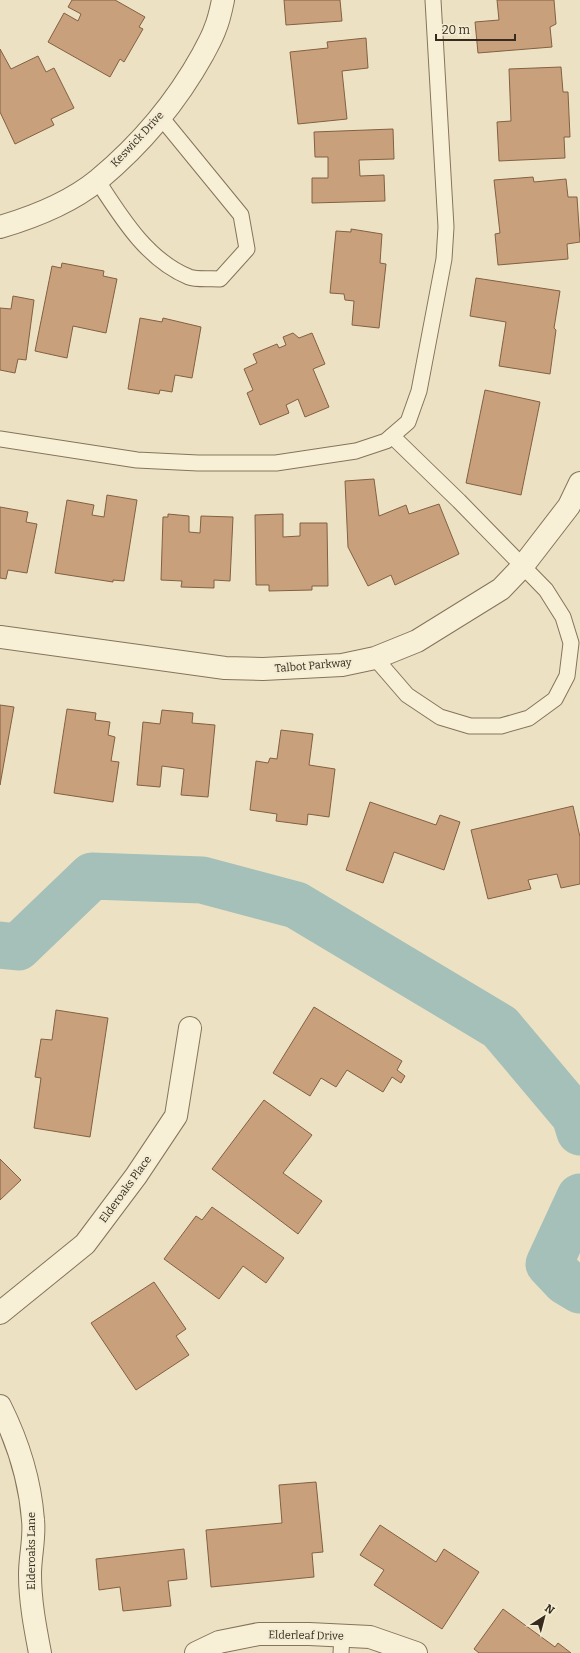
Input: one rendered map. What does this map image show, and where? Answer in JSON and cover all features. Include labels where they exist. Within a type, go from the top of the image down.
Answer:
[{"type":"street","name":"Keswick Drive","points":[[0,227],[32,218],[65,201],[98,180],[124,155],[179,93],[202,56],[215,30],[223,0]]},
{"type":"street","name":"Talbot Parkway","points":[[0,637],[225,668],[263,669],[342,665],[375,658],[417,641],[501,589],[522,568],[569,506],[580,483]]},
{"type":"street","name":"Elderoaks Place","points":[[0,1313],[85,1244],[148,1158],[176,1116],[190,1028]]},
{"type":"street","name":"Elderoaks Lane","points":[[0,1406],[12,1431],[27,1476],[34,1521],[30,1573],[32,1611],[40,1653]]},
{"type":"street","name":"Elderleaf Drive","points":[[196,1653],[219,1642],[259,1634],[342,1644],[370,1637],[416,1653]]},
{"type":"lane","points":[[0,439],[137,460],[198,463],[276,463],[356,451],[386,441],[408,422],[419,391],[444,259],[446,227],[433,0]]},
{"type":"lane","points":[[98,180],[121,218],[155,256],[190,278],[220,279],[247,249],[241,215],[160,116]]},
{"type":"lane","points":[[375,658],[407,695],[440,717],[470,726],[501,726],[529,718],[555,699],[567,676],[571,643],[563,617],[546,590],[522,568],[459,501],[392,436]]},
{"type":"building","points":[[72,0],[115,0],[145,17],[139,27],[143,29],[124,62],[120,59],[110,77],[48,42],[64,13],[78,21],[81,14],[68,7]]},
{"type":"building","points":[[284,0],[340,0],[342,21],[286,25]]},
{"type":"building","points":[[497,0],[554,0],[556,24],[550,27],[552,47],[478,53],[475,22],[499,20]]},
{"type":"building","points":[[366,38],[368,68],[342,71],[347,119],[298,124],[290,52],[328,48],[327,42]]},
{"type":"building","points":[[0,49],[11,69],[38,56],[46,72],[54,68],[74,108],[51,119],[54,125],[15,144],[0,112]]},
{"type":"building","points":[[561,67],[563,92],[568,92],[570,137],[564,137],[565,158],[499,161],[497,122],[511,121],[509,69]]},
{"type":"building","points":[[393,129],[394,159],[359,160],[360,176],[384,175],[385,201],[312,203],[312,178],[328,178],[328,157],[315,157],[314,132]]},
{"type":"building","points":[[533,177],[534,182],[566,179],[568,197],[577,197],[580,242],[567,244],[568,259],[498,265],[495,234],[500,233],[494,180]]},
{"type":"building","points":[[351,229],[382,234],[380,263],[386,264],[379,328],[352,325],[354,301],[345,300],[344,294],[330,293],[336,231],[351,232]]},
{"type":"building","points":[[62,263],[104,271],[103,276],[117,279],[106,333],[73,326],[67,358],[35,351],[52,266],[61,268]]},
{"type":"building","points":[[476,278],[560,291],[554,328],[556,330],[550,374],[499,366],[506,322],[470,316]]},
{"type":"building","points":[[13,296],[34,300],[26,360],[18,359],[15,373],[0,370],[0,308],[11,309]]},
{"type":"building","points":[[140,318],[162,322],[163,318],[201,327],[192,378],[175,375],[172,392],[160,390],[159,394],[128,389]]},
{"type":"building","points":[[293,333],[299,338],[312,333],[325,364],[313,369],[329,407],[305,417],[298,399],[286,405],[289,413],[260,425],[247,393],[253,390],[244,369],[257,363],[253,354],[277,344],[279,348],[286,345],[283,337]]},
{"type":"building","points":[[485,390],[540,402],[521,495],[466,483]]},
{"type":"building","points":[[374,479],[379,516],[406,505],[409,514],[439,504],[459,554],[395,585],[391,575],[368,586],[348,547],[345,481]]},
{"type":"building","points":[[107,495],[137,500],[124,581],[113,580],[113,582],[55,573],[67,500],[94,505],[92,515],[104,517]]},
{"type":"building","points":[[0,507],[28,512],[26,522],[37,524],[27,573],[8,570],[6,579],[0,578]]},
{"type":"building","points":[[168,514],[189,516],[189,532],[200,533],[201,516],[233,517],[230,581],[214,580],[214,588],[181,587],[182,581],[161,580],[163,517],[168,517]]},
{"type":"building","points":[[283,514],[283,537],[300,536],[300,523],[327,523],[328,586],[312,586],[312,590],[269,591],[269,585],[256,585],[255,515]]},
{"type":"building","points":[[0,705],[14,707],[0,785]]},
{"type":"building","points":[[67,709],[96,713],[95,720],[110,722],[108,735],[115,737],[111,761],[119,762],[113,802],[54,793]]},
{"type":"building","points":[[162,710],[193,713],[192,723],[215,725],[208,797],[181,795],[184,769],[162,766],[160,787],[137,785],[143,722],[160,724]]},
{"type":"building","points":[[281,730],[313,734],[309,765],[335,769],[329,817],[308,814],[307,825],[276,821],[277,814],[250,810],[256,761],[268,763],[270,758],[277,759]]},
{"type":"building","points":[[370,802],[436,825],[440,815],[460,822],[444,870],[394,852],[383,883],[346,870]]},
{"type":"building","points":[[573,806],[580,837],[580,884],[561,888],[557,874],[528,880],[531,889],[488,899],[471,830]]},
{"type":"building","points":[[314,1007],[402,1061],[397,1070],[405,1076],[401,1083],[392,1077],[383,1092],[347,1070],[336,1087],[321,1078],[310,1096],[273,1073]]},
{"type":"building","points":[[56,1010],[108,1018],[90,1137],[34,1128],[41,1078],[35,1077],[41,1039],[52,1040]]},
{"type":"building","points":[[264,1100],[312,1135],[283,1173],[322,1201],[298,1234],[212,1169]]},
{"type":"building","points":[[0,1159],[21,1180],[0,1200]]},
{"type":"building","points":[[212,1207],[284,1258],[266,1283],[243,1266],[219,1299],[164,1259],[196,1216],[202,1220]]},
{"type":"building","points":[[154,1282],[186,1329],[176,1336],[189,1355],[136,1390],[91,1323]]},
{"type":"building","points":[[316,1482],[323,1552],[312,1553],[314,1577],[211,1587],[206,1530],[282,1523],[279,1485]]},
{"type":"building","points":[[380,1525],[436,1562],[444,1549],[479,1572],[442,1629],[374,1585],[384,1570],[360,1555]]},
{"type":"building","points":[[184,1549],[187,1579],[168,1581],[171,1606],[123,1611],[120,1587],[99,1590],[96,1559]]},
{"type":"building","points":[[503,1609],[555,1647],[558,1643],[571,1653],[479,1653],[474,1649]]},
{"type":"waterway","points":[[0,945],[18,947],[92,876],[202,880],[296,905],[500,1027],[575,1116],[580,1132]]},
{"type":"waterway","points":[[580,1197],[549,1264],[565,1281],[580,1290]]}]
